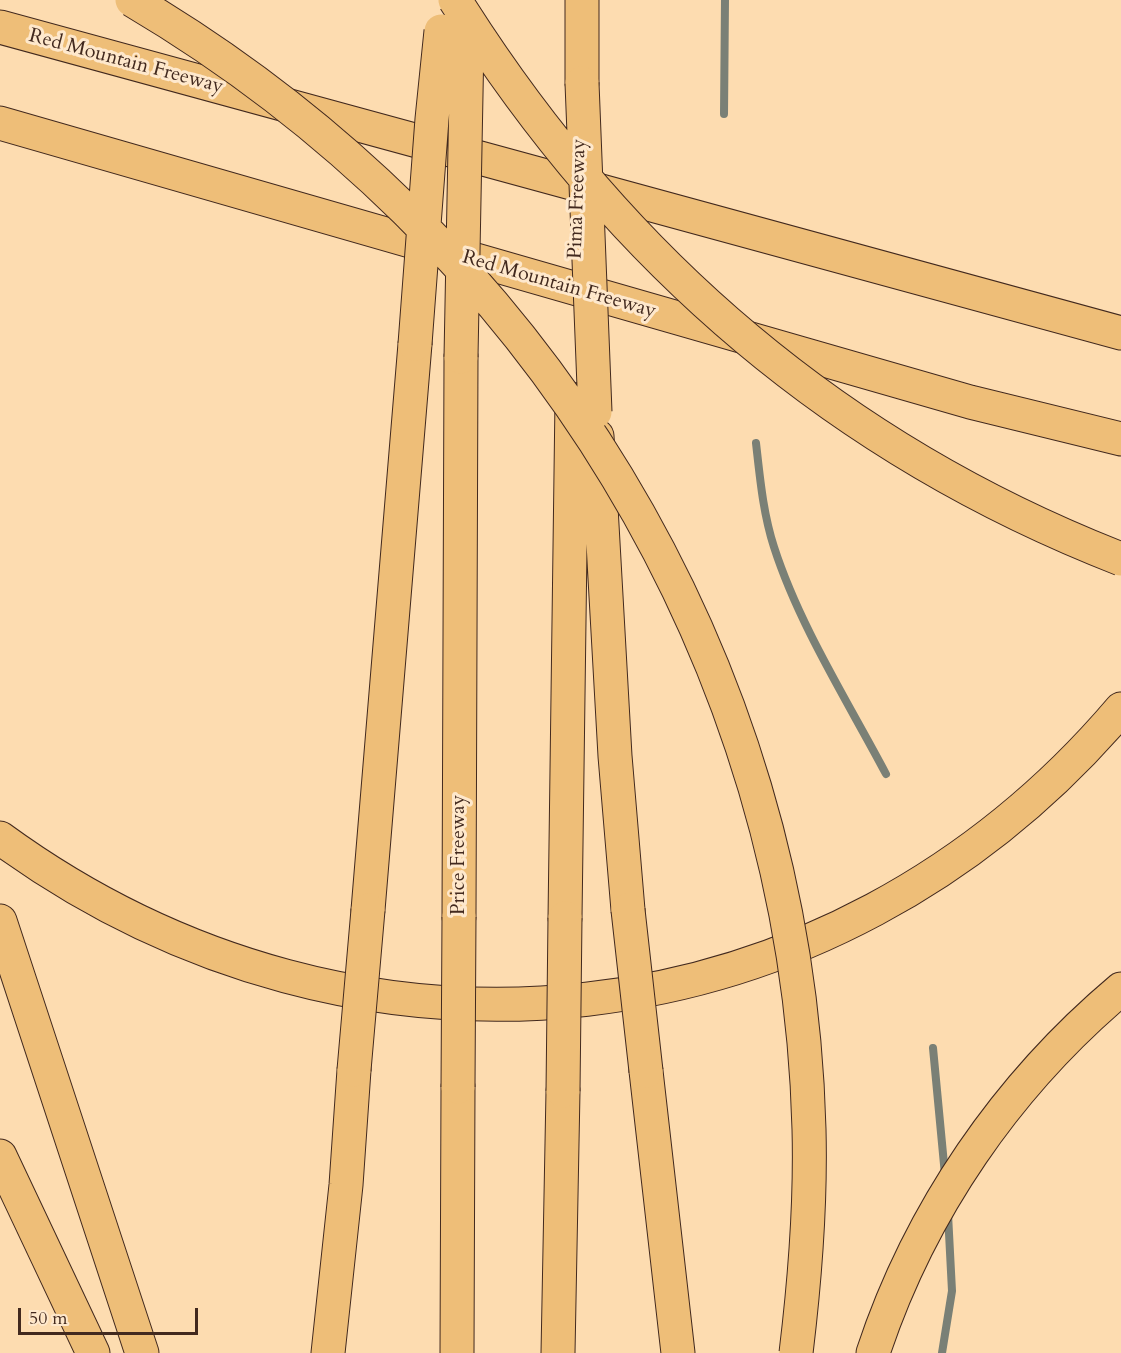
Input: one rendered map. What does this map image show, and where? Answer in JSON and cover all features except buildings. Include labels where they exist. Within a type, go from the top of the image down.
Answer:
[{"type":"highway","points":[[132,0],[213,52],[284,105],[385,190],[447,252],[533,352],[579,415],[632,499],[673,577],[718,678],[754,782],[776,865],[793,953],[803,1040],[809,1128],[807,1227],[796,1353]]},
{"type":"highway","points":[[455,0],[504,75],[587,184],[681,281],[743,337],[838,410],[924,465],[1021,516],[1121,559]]},
{"type":"highway","points":[[328,1353],[346,1185],[432,119],[452,24],[468,0]]},
{"type":"highway","name":"Pima Freeway","points":[[582,0],[584,406]]},
{"type":"highway","name":"Price Freeway","points":[[452,24],[461,357],[458,1353]]},
{"type":"highway","name":"Red Mountain Freeway","points":[[0,27],[1121,333]]},
{"type":"highway","name":"Red Mountain Freeway","points":[[0,123],[970,402],[1121,439]]},
{"type":"highway","points":[[584,406],[628,910],[678,1353]]},
{"type":"highway","points":[[558,1353],[565,918],[584,406]]},
{"type":"highway","points":[[0,838],[57,878],[126,917],[191,946],[253,969],[343,990],[407,999],[492,1005],[569,1001],[669,985],[732,969],[823,934],[881,906],[961,856],[1014,815],[1078,757],[1121,709]]},
{"type":"highway","points":[[0,921],[142,1353]]},
{"type":"highway","points":[[873,1353],[890,1308],[922,1238],[978,1145],[1034,1073],[1121,989]]},
{"type":"highway","points":[[0,1156],[93,1353]]},
{"type":"waterway","points":[[724,114],[725,0]]},
{"type":"waterway","points":[[756,443],[767,521],[784,576],[810,634],[886,774]]},
{"type":"waterway","points":[[933,1048],[945,1175]]},
{"type":"waterway","points":[[942,1353],[952,1291],[948,1214]]}]
